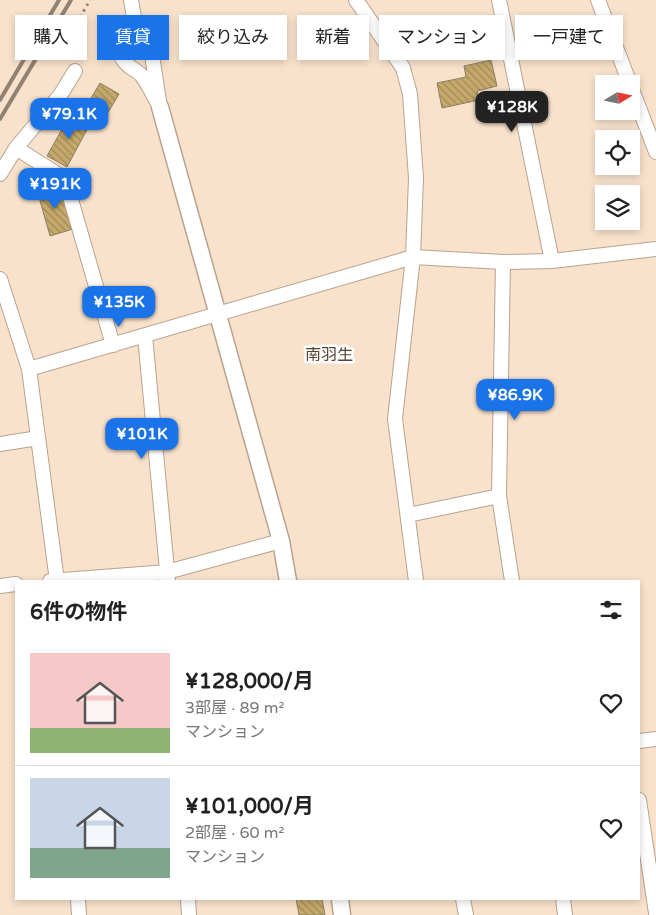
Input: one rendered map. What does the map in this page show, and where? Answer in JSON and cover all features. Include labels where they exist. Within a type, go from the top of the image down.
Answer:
[{"type":"street","points":[[131,0],[134,15]]},
{"type":"street","points":[[356,0],[402,68],[410,94],[416,178],[413,257],[395,419],[416,580]]},
{"type":"street","points":[[499,0],[552,261]]},
{"type":"street","points":[[598,0],[627,75]]},
{"type":"street","points":[[124,60],[143,77],[160,106]]},
{"type":"street","points":[[153,60],[160,106],[281,541],[288,580]]},
{"type":"street","points":[[0,174],[16,148],[61,94],[75,71]]},
{"type":"street","points":[[640,109],[656,152]]},
{"type":"street","points":[[16,148],[65,179],[113,345]]},
{"type":"street","points":[[29,369],[413,257],[504,262],[552,261],[656,249]]},
{"type":"street","points":[[504,262],[499,496],[512,580]]},
{"type":"street","points":[[0,279],[29,369],[57,580]]},
{"type":"street","points":[[145,336],[168,576]]},
{"type":"street","points":[[0,444],[38,438]]},
{"type":"street","points":[[408,515],[499,496]]},
{"type":"street","points":[[79,580],[168,576],[281,541]]},
{"type":"street","points":[[0,586],[15,584]]},
{"type":"street","points":[[640,741],[656,739]]},
{"type":"street","points":[[640,807],[656,913]]},
{"type":"street","points":[[78,900],[79,915]]},
{"type":"street","points":[[188,900],[189,915]]},
{"type":"street","points":[[340,900],[342,915]]},
{"type":"street","points":[[463,900],[466,915]]},
{"type":"street","points":[[563,900],[566,915]]},
{"type":"path","points":[[81,15],[90,0]]},
{"type":"building","points":[[491,60],[497,86],[477,91],[479,100],[442,108],[437,83],[466,77],[464,66]]},
{"type":"building","points":[[100,83],[119,94],[100,126],[81,115]]},
{"type":"building","points":[[71,113],[90,124],[67,167],[47,156]]},
{"type":"building","points":[[60,184],[73,229],[50,236],[37,190]]},
{"type":"building","points":[[296,900],[322,900],[325,915],[299,915]]},
{"type":"railway","points":[[0,100],[59,0]]},
{"type":"railway","points":[[0,119],[71,0]]},
{"type":"district","name":"南羽生","points":[[329,355]]}]
